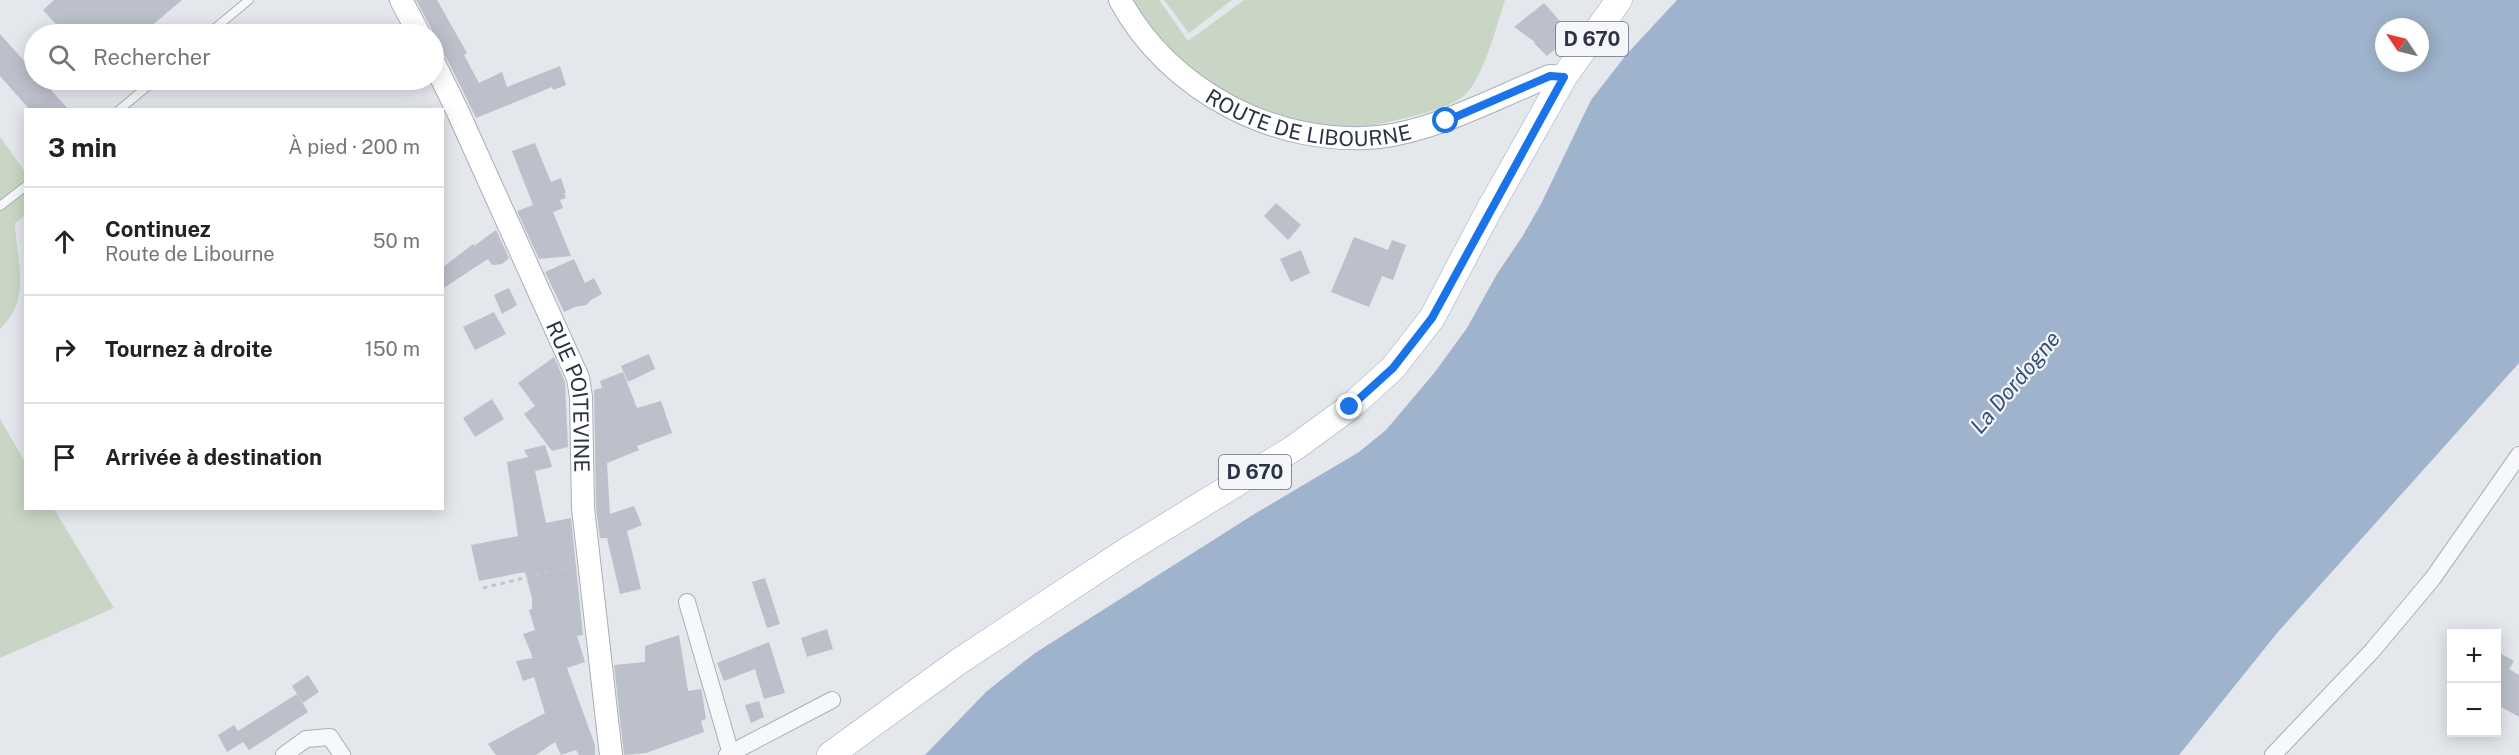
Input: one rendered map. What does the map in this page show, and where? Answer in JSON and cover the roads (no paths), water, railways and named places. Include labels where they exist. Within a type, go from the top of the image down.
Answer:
[{"type":"main road","name":"D 670","points":[[830,755],[958,662],[1126,551],[1294,448],[1350,407],[1393,368],[1432,318],[1564,77],[1619,0]]},
{"type":"street","points":[[400,0],[413,24]]},
{"type":"street","name":"ROUTE DE LIBOURNE","points":[[1120,0],[1136,29],[1165,60],[1194,84],[1232,108],[1275,126],[1318,137],[1380,137],[1446,121],[1550,76],[1564,77]]},
{"type":"street","name":"RUE POITEVINE","points":[[444,83],[578,378],[581,397],[583,508],[611,755]]},
{"type":"street","points":[[2273,755],[2372,651],[2433,578],[2519,455]]},
{"type":"street","points":[[687,602],[729,754],[832,700]]},
{"type":"street","points":[[284,755],[306,739],[330,737],[342,755]]},
{"type":"lane","points":[[220,24],[249,0]]},
{"type":"lane","points":[[121,108],[142,90]]},
{"type":"lane","points":[[0,206],[24,188]]},
{"type":"water","name":"La Dordogne","points":[[1677,0],[2519,0],[2519,363],[2278,632],[2179,755],[925,755],[987,691],[1035,653],[1256,513],[1359,452],[1386,430],[1435,372],[1467,328],[1497,274],[1541,204],[1591,100],[1626,55]]}]
